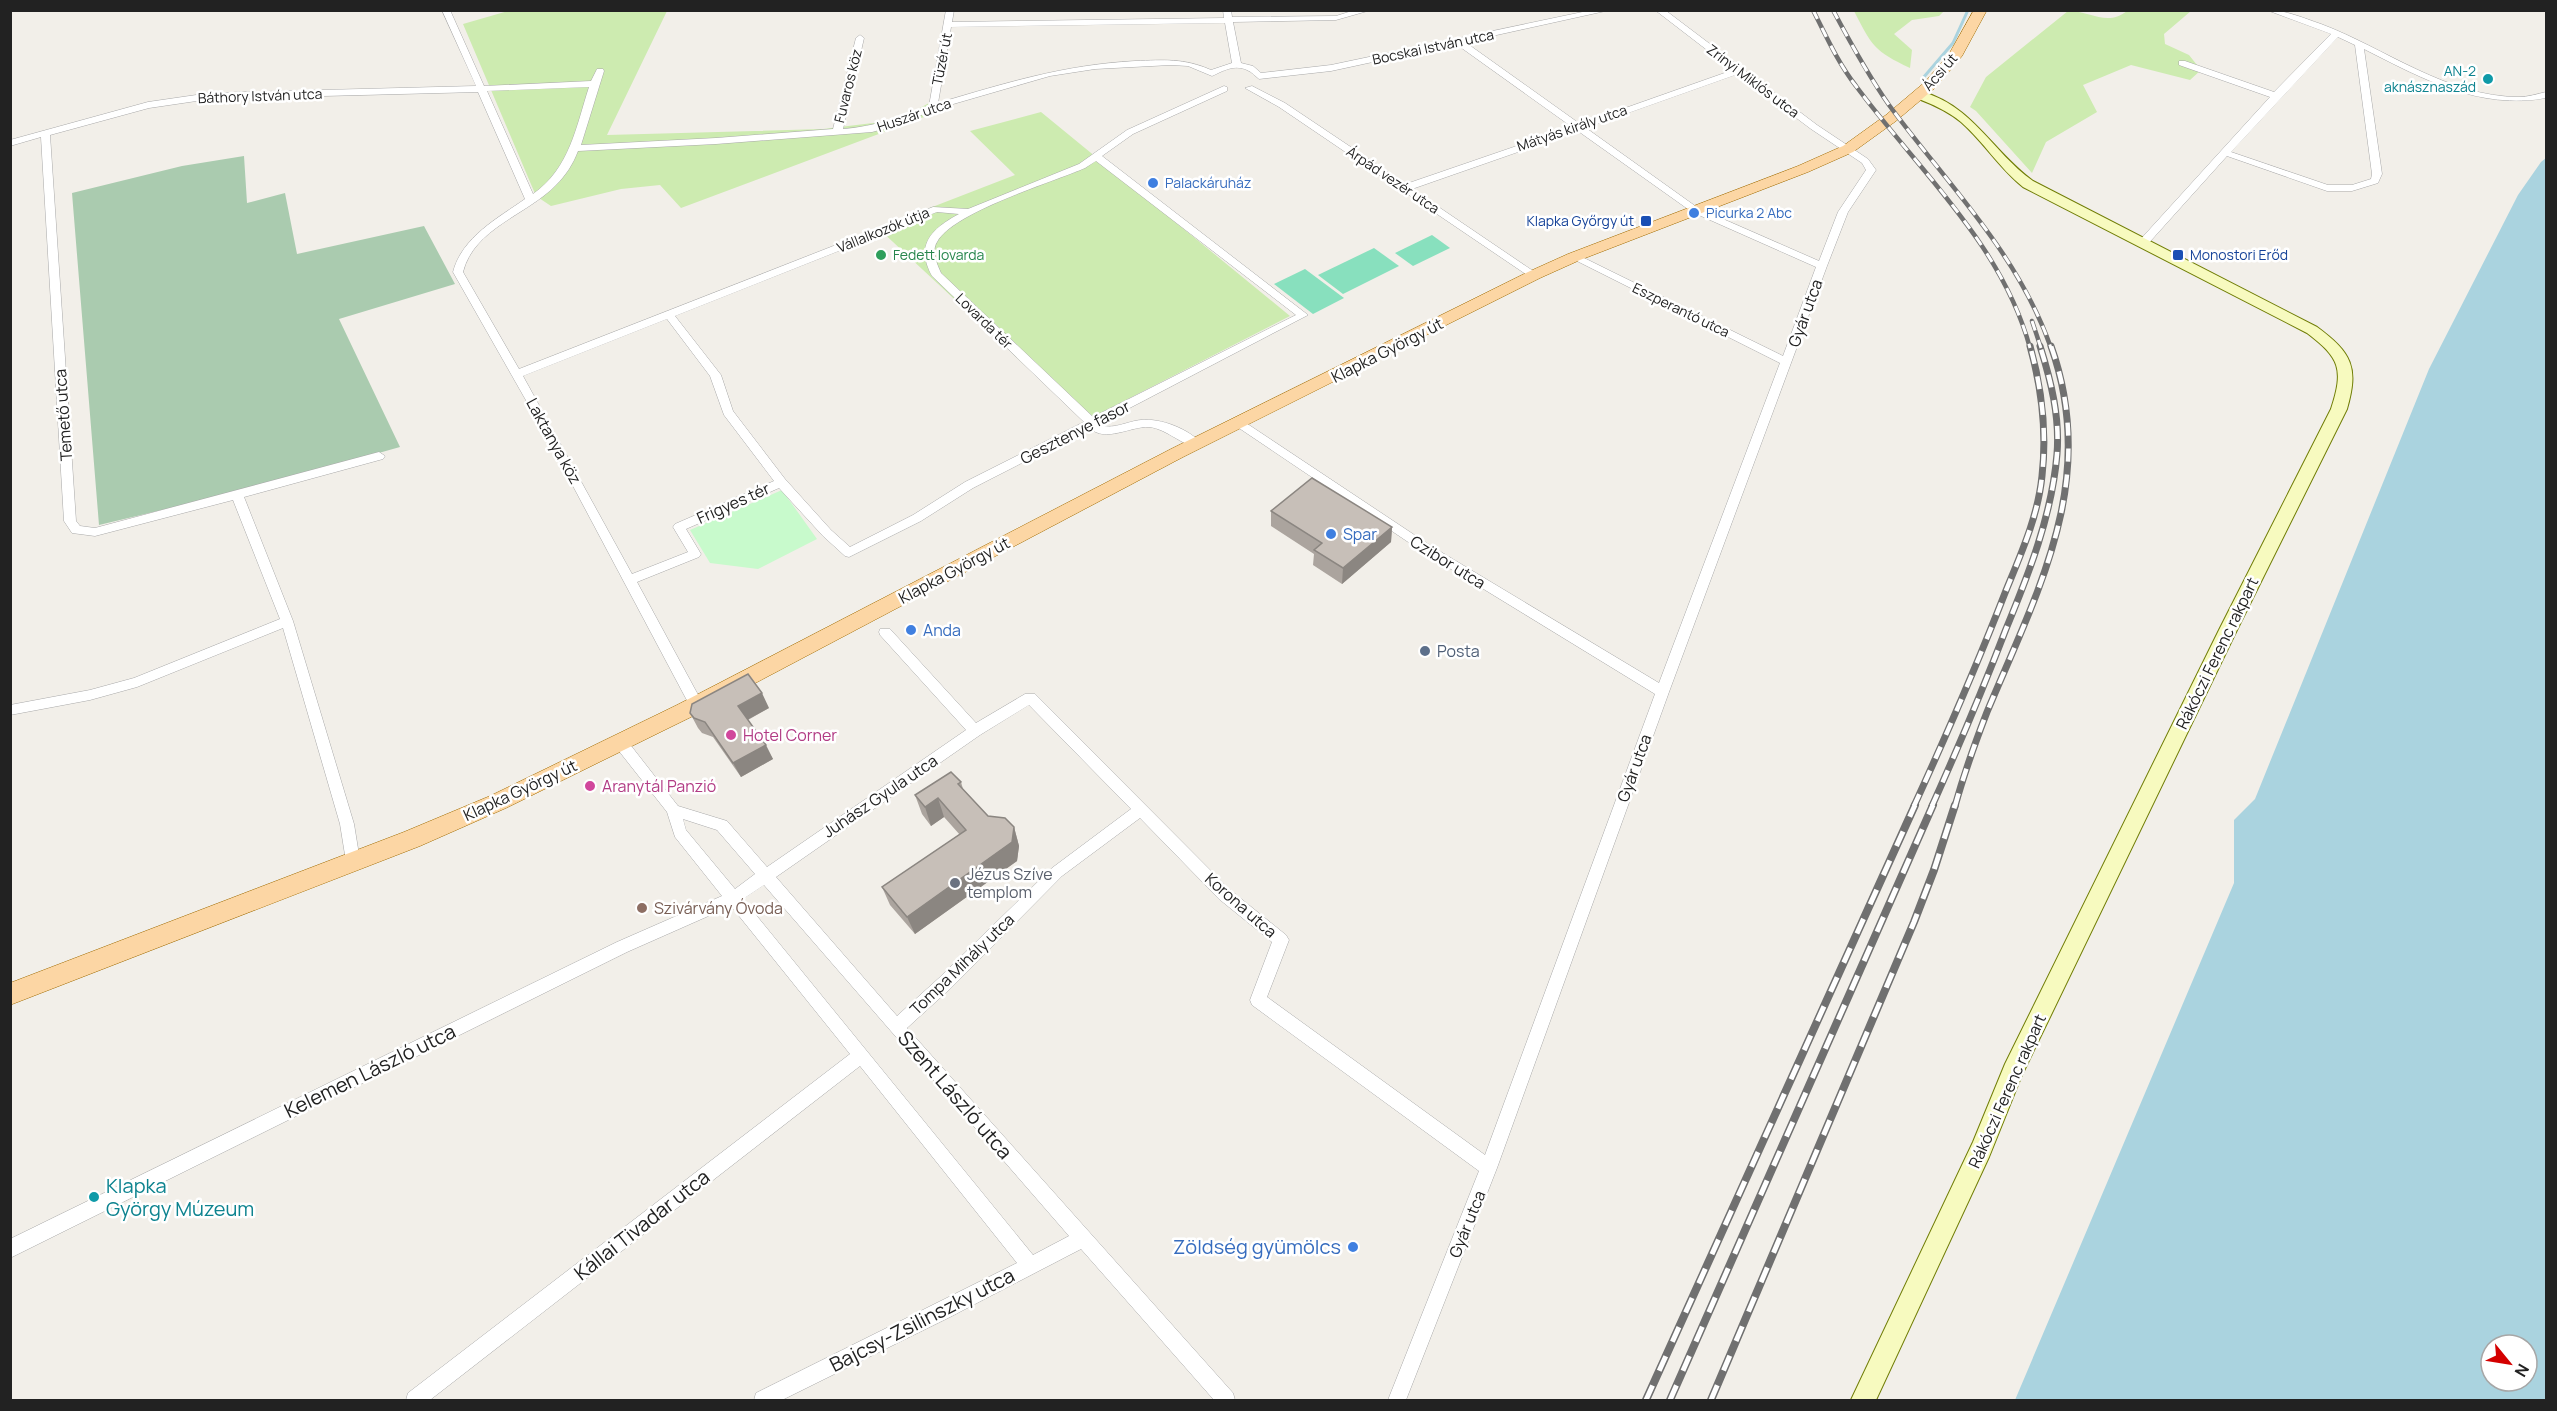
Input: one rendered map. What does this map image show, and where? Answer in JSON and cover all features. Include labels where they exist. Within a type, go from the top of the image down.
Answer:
[{"type":"main road","name":"Ácsi út","points":[[1885,123],[1920,95],[1955,56],[1981,10]]},
{"type":"main road","name":"Klapka György út","points":[[10,994],[353,861],[498,802],[696,704],[1196,444],[1534,275],[1574,257],[1803,169],[1848,149],[1885,123]]},
{"type":"street","points":[[446,10],[531,201]]},
{"type":"street","name":"Tüzér út","points":[[933,107],[950,10]]},
{"type":"street","points":[[948,25],[1227,15],[1336,18],[1367,10]]},
{"type":"street","name":"Bocskai István utca","points":[[1259,76],[1331,68],[1606,10]]},
{"type":"street","name":"Zrínyi Miklós utca","points":[[1659,10],[1814,127],[1848,149]]},
{"type":"street","points":[[2271,10],[2337,33],[2451,85],[2481,96],[2508,100],[2531,100],[2547,95]]},
{"type":"street","points":[[1227,15],[1237,65]]},
{"type":"street","points":[[2143,243],[2276,96],[2337,33]]},
{"type":"street","name":"Fuvaros köz","points":[[837,133],[860,38]]},
{"type":"street","points":[[1459,42],[1695,210],[1822,266]]},
{"type":"street","points":[[2226,153],[2327,188],[2339,190],[2363,187],[2375,181],[2377,174],[2359,43]]},
{"type":"street","name":"Huszár utca","points":[[575,148],[837,133],[891,124],[933,107],[1049,74],[1095,66],[1172,62],[1190,64],[1212,74]]},
{"type":"street","points":[[2181,63],[2276,96]]},
{"type":"street","points":[[1237,65],[1252,69],[1259,76],[1259,80],[1236,89],[1214,84],[1210,79],[1212,74],[1222,67],[1237,65]]},
{"type":"street","name":"Laktanya köz","points":[[600,70],[575,148],[560,176],[531,201],[498,222],[477,240],[458,265],[458,272],[517,374],[696,704]]},
{"type":"street","name":"Mátyás király utca","points":[[1405,188],[1576,126],[1739,71]]},
{"type":"street","name":"Báthory István utca","points":[[10,143],[148,105],[210,96],[428,92],[594,84]]},
{"type":"street","name":"Vállalkozók útja","points":[[517,374],[936,209],[968,212],[1058,177],[1098,158],[1102,150],[1112,142],[1132,131],[1236,89]]},
{"type":"street","name":"Árpád vezér utca","points":[[1236,89],[1282,105],[1534,275]]},
{"type":"street","name":"Rákóczi Ferenc rakpart","points":[[1863,1401],[1981,1149],[2013,1071],[2222,641],[2338,409],[2346,388],[2347,373],[2343,360],[2331,345],[2312,330],[2023,181],[2008,168],[1968,122],[1948,108],[1920,95]]},
{"type":"street","name":"Temető utca","points":[[45,133],[72,527],[81,532],[95,532],[379,456]]},
{"type":"street","name":"Gyár utca","points":[[1397,1401],[1489,1168],[1662,692],[1822,266],[1844,212],[1870,174],[1869,166],[1848,149]]},
{"type":"street","name":"Gesztenye fasor","points":[[782,482],[827,533],[849,553],[917,519],[969,485],[1303,315],[1098,158]]},
{"type":"street","name":"Lovarda tér","points":[[968,212],[939,231],[931,243],[930,257],[936,274],[1091,424]]},
{"type":"street","name":"Eszperantó utca","points":[[1574,257],[1787,362]]},
{"type":"street","points":[[669,315],[715,375],[728,412],[782,482]]},
{"type":"street","points":[[1091,424],[1098,429],[1108,431],[1138,424],[1156,423],[1168,427],[1196,444]]},
{"type":"street","name":"Czibor utca","points":[[1239,424],[1427,549],[1662,692]]},
{"type":"street","name":"Frigyes tér","points":[[629,580],[695,554],[679,527],[782,482]]},
{"type":"street","points":[[237,495],[287,621],[347,824],[353,861]]},
{"type":"street","points":[[10,710],[90,695],[137,682],[287,621]]},
{"type":"street","points":[[885,632],[975,731]]},
{"type":"street","name":"Juhász Gyula utca","points":[[733,898],[975,731],[1030,698]]},
{"type":"street","name":"Korona utca","points":[[1030,698],[1224,894],[1281,940],[1258,1000],[1489,1168]]},
{"type":"street","points":[[620,742],[673,810],[680,833],[1030,1265]]},
{"type":"street","name":"Szent László utca","points":[[673,810],[722,825],[896,1028],[1226,1401]]},
{"type":"street","name":"Tompa Mihály utca","points":[[896,1028],[952,977],[1057,872],[1140,810]]},
{"type":"street","name":"Kelemen László utca","points":[[10,1249],[622,946],[733,898]]},
{"type":"street","name":"Kállai Tivadar utca","points":[[421,1398],[861,1055]]},
{"type":"street","name":"Bajcsy-Zsilinszky utca","points":[[762,1401],[944,1311],[1081,1239]]},
{"type":"green space","points":[[508,11],[667,11],[607,135],[823,129],[898,120],[929,103],[940,111],[681,208],[660,185],[621,189],[551,206],[536,196],[463,24]]},
{"type":"green space","points":[[1854,11],[1944,11],[1939,16],[1912,20],[1894,34],[1912,50],[1910,68],[1881,52],[1875,46]]},
{"type":"green space","points":[[2068,11],[2113,18],[2127,11],[2191,11],[2164,34],[2165,44],[2189,55],[2201,70],[2190,80],[2131,65],[2083,85],[2097,112],[2046,142],[2032,173],[1970,107],[1986,77]]},
{"type":"green space","points":[[1041,112],[1290,316],[1085,421],[878,228],[1015,175],[970,131]]},
{"type":"green space","points":[[244,156],[247,203],[285,193],[297,254],[424,226],[455,284],[339,319],[400,447],[250,489],[99,525],[72,193],[182,166]]},
{"type":"green space","points":[[1432,235],[1450,248],[1413,266],[1395,253]]},
{"type":"green space","points":[[1374,248],[1399,266],[1343,294],[1318,275]]},
{"type":"green space","points":[[1305,269],[1344,298],[1313,314],[1274,284]]},
{"type":"green space","points":[[782,490],[817,539],[758,569],[710,563],[690,530]]},
{"type":"water","points":[[2546,158],[2546,1400],[2015,1400],[2234,883],[2234,820],[2255,799],[2429,369],[2518,195]]},
{"type":"building","name":"Spar","points":[[1312,478],[1392,527],[1343,568],[1314,550],[1322,543],[1271,511]]},
{"type":"building","name":"Hotel Corner","points":[[748,674],[762,693],[738,706],[766,745],[733,763],[705,722],[694,718],[690,713],[692,704]]},
{"type":"building","points":[[951,772],[961,782],[958,784],[988,816],[1005,818],[1014,827],[1012,842],[907,917],[882,887],[966,830],[938,798],[925,807],[915,795]]},
{"type":"waterway","points":[[1923,78],[1953,43],[1968,10]]},
{"type":"railway","points":[[1813,10],[1850,77],[1979,242],[2000,275],[2017,310],[2030,348]]},
{"type":"railway","points":[[1833,10],[1889,105],[2001,250],[2037,314],[2051,348]]},
{"type":"railway","points":[[2032,321],[2041,348]]},
{"type":"railway","points":[[1914,806],[1983,647],[2022,551],[2037,506],[2042,476],[2044,427],[2038,378],[2030,346]]},
{"type":"railway","points":[[1932,806],[2023,587],[2045,521],[2054,477],[2058,440],[2051,386],[2040,346]]},
{"type":"railway","points":[[1955,806],[1978,735],[2025,622],[2056,534],[2065,489],[2068,443],[2064,395],[2051,346]]},
{"type":"railway","points":[[1646,1400],[1915,805]]},
{"type":"railway","points":[[1670,1400],[1933,805]]},
{"type":"railway","points":[[1711,1400],[1914,922],[1955,805]]},
{"type":"place","name":"AN-2 aknásznaszád","points":[[2488,79]]},
{"type":"place","name":"Palackáruház","points":[[1153,183]]},
{"type":"place","name":"Picurka 2 Abc","points":[[1694,213]]},
{"type":"place","name":"Klapka Győrgy út","points":[[1646,221]]},
{"type":"place","name":"Fedett lovarda","points":[[881,255]]},
{"type":"place","name":"Monostori Erőd","points":[[2178,255]]},
{"type":"place","name":"Spar","points":[[1331,534]]},
{"type":"place","name":"Anda","points":[[911,630]]},
{"type":"place","name":"Posta","points":[[1425,651]]},
{"type":"place","name":"Hotel Corner","points":[[731,735]]},
{"type":"place","name":"Aranytál Panzió","points":[[590,786]]},
{"type":"place","name":"Jézus Szíve templom","points":[[955,883]]},
{"type":"place","name":"Szivárvány Óvoda","points":[[642,908]]},
{"type":"place","name":"Klapka György Múzeum","points":[[94,1197]]},
{"type":"place","name":"Zöldség gyümölcs","points":[[1353,1247]]}]
